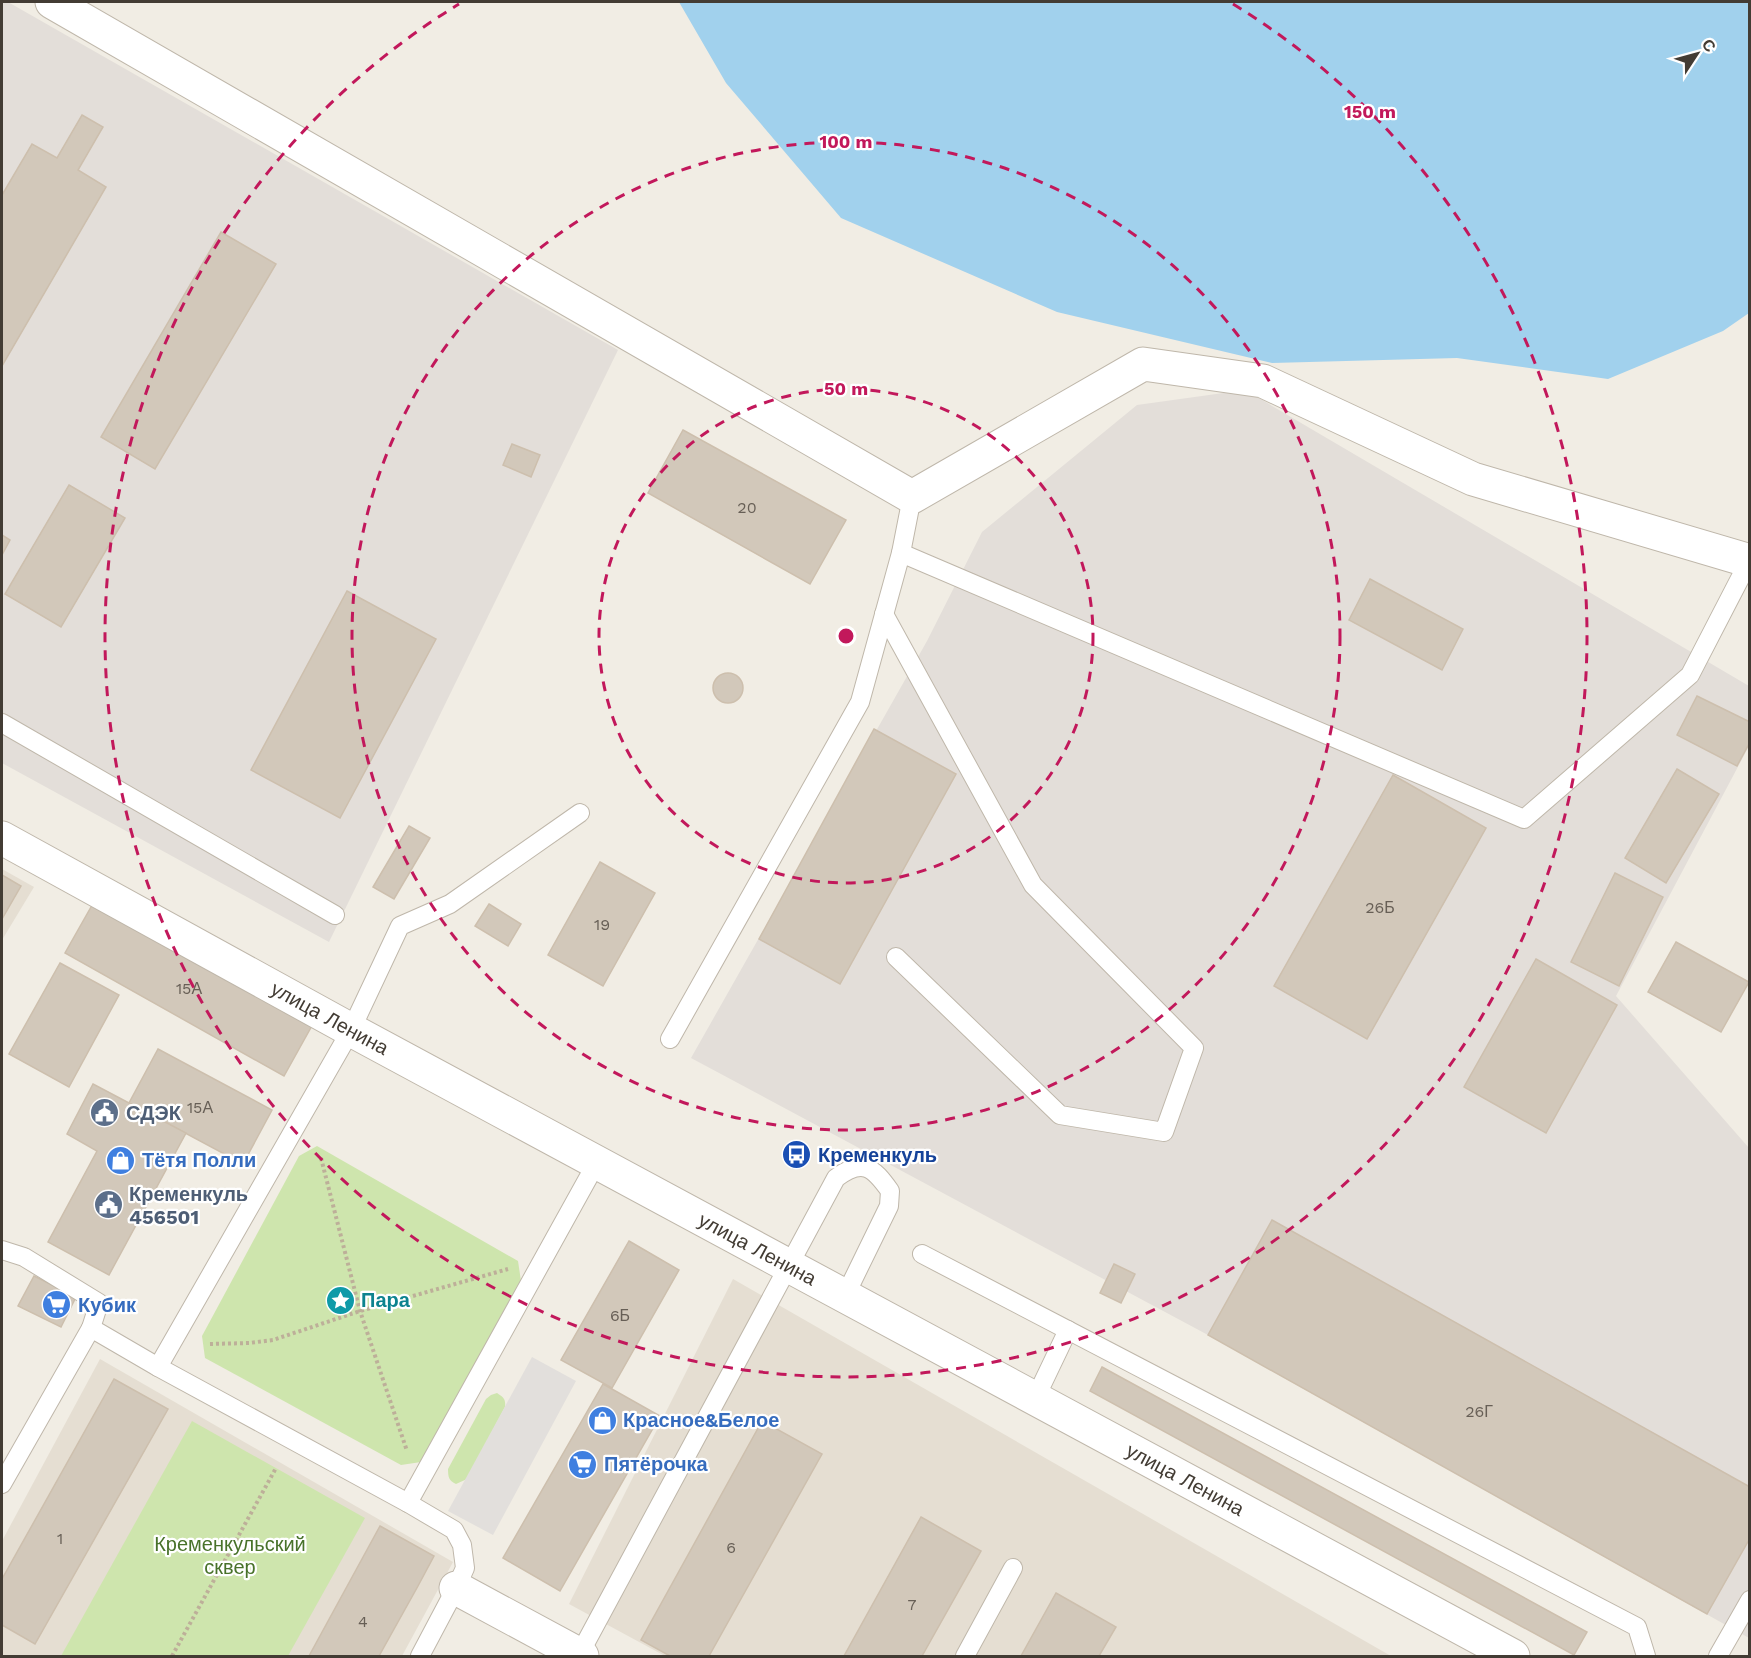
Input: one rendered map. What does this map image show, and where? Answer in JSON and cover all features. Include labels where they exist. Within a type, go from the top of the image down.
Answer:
[{"type":"street","points":[[52,2],[912,497],[1143,364],[1263,381],[1473,480],[1749,561]]},
{"type":"street","name":"улица Ленина","points":[[2,838],[351,1030],[1513,1656]]},
{"type":"street","points":[[456,1588],[580,1656]]},
{"type":"lane","points":[[670,1039],[860,702],[901,553],[912,497]]},
{"type":"lane","points":[[901,553],[1524,819],[1690,675],[1749,561]]},
{"type":"lane","points":[[884,614],[1033,885],[1194,1048],[1164,1132],[1060,1115],[896,957]]},
{"type":"lane","points":[[2,723],[335,915]]},
{"type":"lane","points":[[158,1367],[351,1030],[400,926],[450,904],[580,813]]},
{"type":"lane","points":[[408,1503],[597,1162]]},
{"type":"lane","points":[[580,1656],[836,1178],[850,1167],[863,1166],[879,1176],[890,1191],[889,1206],[844,1296]]},
{"type":"lane","points":[[2,1250],[24,1257],[99,1303],[91,1328],[2,1484]]},
{"type":"lane","points":[[922,1254],[1637,1627],[1646,1656]]},
{"type":"lane","points":[[91,1328],[454,1530],[462,1545],[465,1568],[420,1656]]},
{"type":"lane","points":[[1035,1399],[1068,1330]]},
{"type":"lane","points":[[965,1656],[1013,1568]]},
{"type":"lane","points":[[1718,1656],[1749,1600]]},
{"type":"path","points":[[321,1158],[360,1311],[408,1456]]},
{"type":"path","points":[[210,1344],[273,1340],[360,1311],[514,1267]]},
{"type":"path","points":[[172,1656],[276,1468]]},
{"type":"shaded area","points":[[2,2],[8,2],[618,350],[329,942],[2,763]]},
{"type":"shaded area","points":[[1245,390],[1749,686],[1749,746],[1616,996],[1749,1148],[1749,1638],[1208,1335],[691,1058],[927,641],[982,532],[1137,405]]},
{"type":"shaded area","points":[[2,869],[34,887],[2,940]]},
{"type":"shaded area","points":[[733,1279],[1391,1656],[665,1656],[569,1604]]},
{"type":"shaded area","points":[[532,1357],[576,1381],[493,1535],[448,1511]]},
{"type":"shaded area","points":[[100,1359],[453,1562],[402,1656],[2,1656],[2,1541]]},
{"type":"green space","points":[[317,1146],[518,1261],[521,1281],[421,1462],[401,1465],[205,1358],[202,1336],[299,1156]]},
{"type":"green space","points":[[497,1393],[504,1398],[505,1407],[467,1479],[456,1484],[449,1478],[448,1469],[486,1399]]},
{"type":"green space","name":"Кременкульский сквер","points":[[192,1421],[365,1518],[288,1656],[61,1656]]},
{"type":"water","points":[[679,2],[1749,2],[1749,313],[1723,331],[1608,379],[1457,358],[1272,363],[1057,312],[841,218],[726,83]]},
{"type":"building","points":[[82,115],[103,127],[78,170],[106,187],[2,366],[2,195],[32,144],[57,158]]},
{"type":"building","points":[[221,232],[276,264],[155,469],[101,437]]},
{"type":"building","points":[[683,430],[846,520],[810,584],[648,493]]},
{"type":"building","points":[[512,444],[540,455],[531,477],[503,465]]},
{"type":"building","points":[[69,485],[125,518],[61,627],[5,594]]},
{"type":"building","points":[[2,535],[10,540],[2,555]]},
{"type":"building","points":[[1370,579],[1463,629],[1442,670],[1349,620]]},
{"type":"building","points":[[347,591],[436,639],[340,818],[251,770]]},
{"type":"building","points":[[728,673],[734,674],[742,682],[742,694],[734,702],[728,703],[722,702],[714,694],[713,688],[714,682],[722,674]]},
{"type":"building","points":[[1697,696],[1750,722],[1750,742],[1737,766],[1677,735]]},
{"type":"building","points":[[874,729],[956,774],[840,984],[759,939]]},
{"type":"building","points":[[1677,769],[1719,794],[1666,883],[1625,858]]},
{"type":"building","points":[[1393,775],[1486,828],[1367,1039],[1274,986]]},
{"type":"building","points":[[409,826],[430,838],[394,899],[373,887]]},
{"type":"building","points":[[600,862],[655,893],[603,986],[548,955]]},
{"type":"building","points":[[1615,873],[1663,897],[1619,986],[1571,962]]},
{"type":"building","points":[[2,875],[21,886],[2,919]]},
{"type":"building","points":[[95,900],[314,1022],[284,1076],[65,953]]},
{"type":"building","points":[[489,904],[521,924],[508,946],[475,926]]},
{"type":"building","points":[[1676,942],[1749,982],[1721,1032],[1648,992]]},
{"type":"building","points":[[1536,959],[1617,1005],[1546,1133],[1464,1087]]},
{"type":"building","points":[[60,963],[119,995],[69,1087],[9,1054]]},
{"type":"building","points":[[158,1049],[272,1110],[243,1164],[129,1103]]},
{"type":"building","points":[[93,1084],[186,1133],[109,1275],[48,1242],[97,1151],[67,1134]]},
{"type":"building","points":[[1272,1220],[1750,1487],[1750,1538],[1707,1614],[1208,1335]]},
{"type":"building","points":[[629,1241],[679,1270],[612,1388],[561,1360]]},
{"type":"building","points":[[1114,1264],[1135,1274],[1121,1303],[1100,1293]]},
{"type":"building","points":[[34,1276],[76,1297],[61,1327],[18,1306]]},
{"type":"building","points":[[1102,1367],[1587,1632],[1574,1655],[1090,1391]]},
{"type":"building","points":[[114,1379],[168,1409],[35,1644],[2,1625],[2,1579]]},
{"type":"building","points":[[603,1384],[660,1416],[560,1591],[503,1558]]},
{"type":"building","points":[[762,1421],[822,1454],[709,1656],[670,1656],[641,1640]]},
{"type":"building","points":[[921,1517],[981,1551],[922,1656],[844,1656]]},
{"type":"building","points":[[380,1526],[434,1556],[418,1586],[379,1656],[309,1656]]},
{"type":"building","points":[[1056,1593],[1116,1627],[1099,1656],[1021,1656]]},
{"type":"place","name":"СДЭК","points":[[105,1113]]},
{"type":"place","name":"Кременкуль","points":[[797,1155]]},
{"type":"place","name":"Тётя Полли","points":[[121,1160]]},
{"type":"place","name":"Кременкуль 456501","points":[[108,1205]]},
{"type":"place","name":"Пара","points":[[340,1300]]},
{"type":"place","name":"Кубик","points":[[57,1305]]},
{"type":"place","name":"Красное&Белое","points":[[602,1420]]},
{"type":"place","name":"Пятёрочка","points":[[583,1464]]}]
